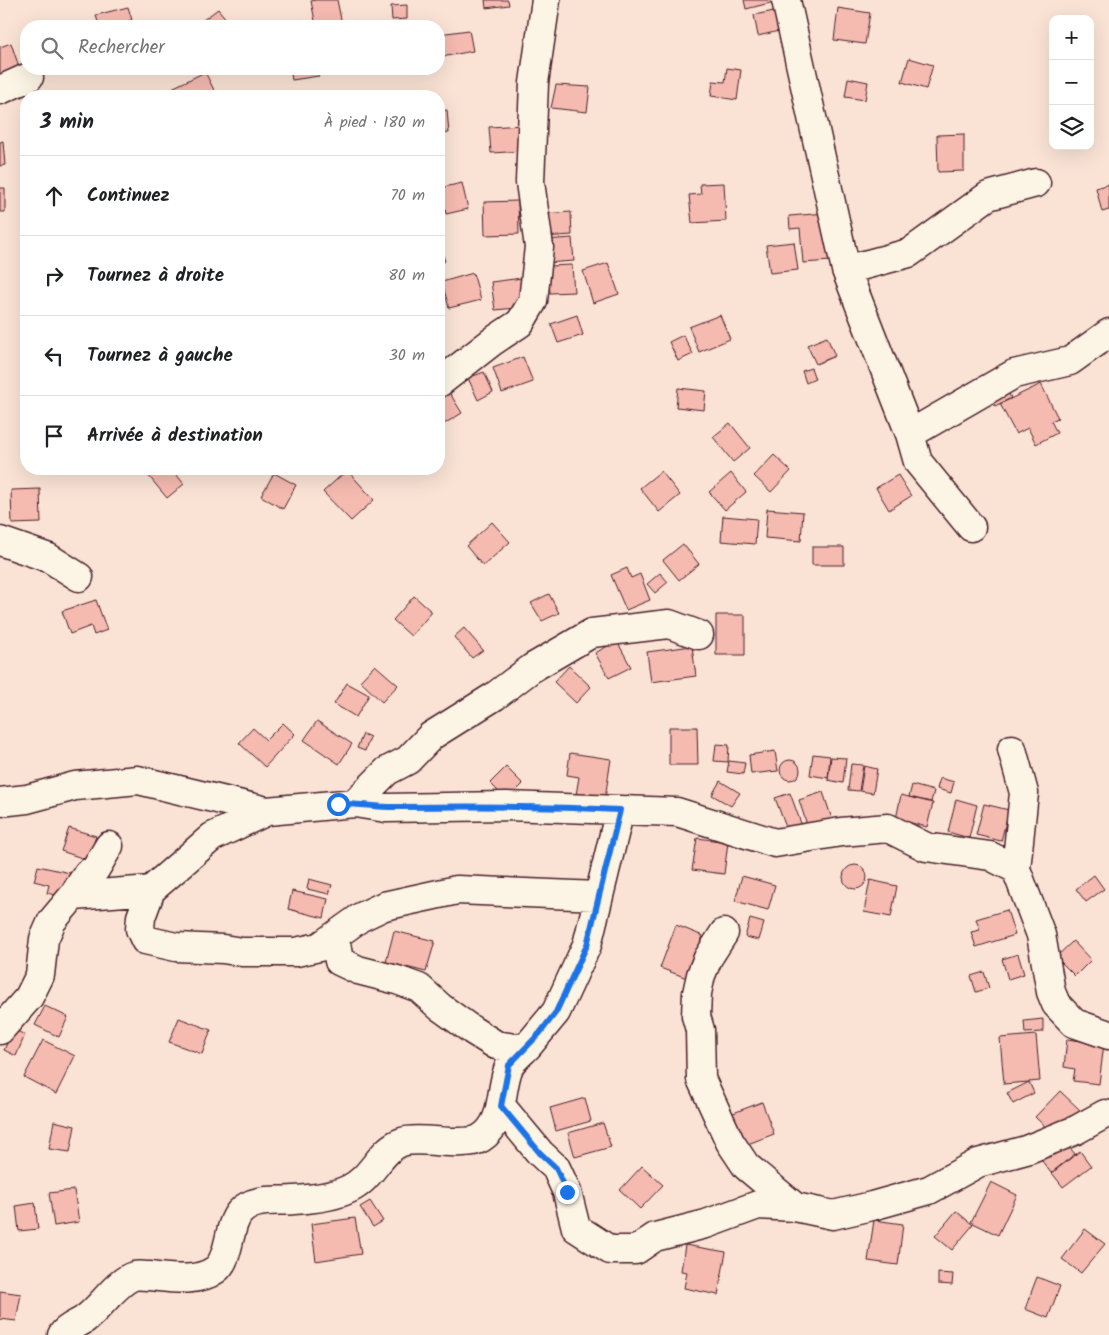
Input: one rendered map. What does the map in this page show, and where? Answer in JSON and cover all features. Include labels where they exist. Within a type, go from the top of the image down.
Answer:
[{"type":"street","points":[[445,378],[493,341],[520,323],[533,300],[539,247],[530,182],[534,83],[546,0]]},
{"type":"street","points":[[786,0],[846,270],[910,434],[918,462],[971,527]]},
{"type":"street","points":[[0,90],[29,77]]},
{"type":"street","points":[[846,270],[909,253],[988,196],[1036,183]]},
{"type":"street","points":[[910,434],[1014,374],[1070,361],[1109,333]]},
{"type":"street","points":[[0,542],[49,558],[79,577]]},
{"type":"street","points":[[355,803],[387,771],[408,760],[431,736],[495,696],[532,668],[592,633],[669,624],[699,635]]},
{"type":"street","points":[[1012,749],[1024,793],[1016,870],[1041,935],[1051,992],[1056,1004],[1074,1023],[1109,1035]]},
{"type":"street","points":[[0,802],[27,799],[75,786],[138,780],[267,811],[355,803],[386,808],[506,806],[677,812],[775,843],[842,832],[888,828],[926,847],[990,856],[1016,870]]},
{"type":"street","points":[[62,1335],[66,1329],[85,1319],[106,1300],[119,1284],[134,1276],[197,1278],[216,1269],[227,1250],[231,1227],[239,1212],[252,1203],[306,1199],[349,1189],[362,1180],[388,1149],[403,1141],[456,1142],[479,1140],[492,1127],[501,1106],[509,1065],[527,1047],[556,1012],[587,945],[620,810]]},
{"type":"street","points":[[267,811],[212,836],[151,890],[141,917],[140,929],[145,940],[176,947],[223,949],[242,952],[296,952],[320,947],[361,917],[384,906],[457,890],[599,896]]},
{"type":"street","points":[[0,1030],[29,997],[40,975],[44,939],[52,921],[73,896],[88,873],[95,870],[109,846]]},
{"type":"street","points":[[73,896],[151,890]]},
{"type":"street","points":[[724,933],[708,958],[701,975],[697,993],[696,1016],[700,1030],[701,1079],[730,1142],[746,1166],[795,1207]]},
{"type":"street","points":[[335,937],[339,961],[358,970],[419,988],[440,1007],[472,1030],[496,1044],[515,1048],[527,1047]]},
{"type":"street","points":[[501,1106],[540,1153],[556,1168],[567,1192],[576,1228],[610,1250],[636,1250],[655,1237],[706,1224],[758,1205],[795,1207],[833,1215],[929,1190],[978,1162],[1026,1150],[1076,1130],[1108,1113]]},
{"type":"building","points":[[337,0],[341,20],[315,20],[311,1]]},
{"type":"building","points":[[485,0],[508,0],[509,5],[486,8]]},
{"type":"building","points":[[744,0],[774,0],[774,2],[746,9]]},
{"type":"building","points":[[407,5],[407,19],[392,20],[391,6]]},
{"type":"building","points":[[128,7],[132,20],[97,20],[96,15]]},
{"type":"building","points":[[838,8],[870,13],[865,44],[834,40]]},
{"type":"building","points":[[218,9],[227,20],[203,20]]},
{"type":"building","points":[[779,10],[783,30],[758,36],[754,15]]},
{"type":"building","points":[[469,30],[473,51],[445,56],[445,33]]},
{"type":"building","points":[[11,43],[20,73],[0,80],[0,47]]},
{"type":"building","points":[[909,58],[933,65],[926,89],[902,82]]},
{"type":"building","points":[[727,68],[741,70],[737,100],[711,96],[713,81],[725,82]]},
{"type":"building","points":[[199,75],[206,75],[214,90],[173,90],[172,88]]},
{"type":"building","points":[[291,75],[319,75],[319,76],[292,80]]},
{"type":"building","points":[[848,78],[868,82],[865,100],[845,97]]},
{"type":"building","points":[[556,85],[590,87],[587,112],[551,108]]},
{"type":"building","points":[[445,110],[447,110],[449,133],[445,133]]},
{"type":"building","points":[[523,125],[525,151],[491,153],[489,127]]},
{"type":"building","points":[[964,134],[964,171],[938,172],[937,135]]},
{"type":"building","points":[[3,141],[5,165],[0,166],[0,142]]},
{"type":"building","points":[[462,183],[468,209],[446,214],[445,187]]},
{"type":"building","points":[[724,183],[726,221],[692,223],[689,195],[701,194],[700,184]]},
{"type":"building","points":[[1109,184],[1109,210],[1102,212],[1096,188]]},
{"type":"building","points":[[0,188],[5,188],[5,212],[0,212]]},
{"type":"building","points":[[518,201],[519,234],[485,235],[484,202]]},
{"type":"building","points":[[571,212],[572,235],[544,237],[542,214]]},
{"type":"building","points":[[827,213],[831,261],[803,263],[800,228],[790,229],[789,216]]},
{"type":"building","points":[[572,238],[574,261],[546,263],[545,240]]},
{"type":"building","points":[[794,242],[798,270],[770,273],[766,245]]},
{"type":"building","points":[[608,263],[619,294],[593,303],[583,271]]},
{"type":"building","points":[[572,265],[574,292],[550,293],[548,266]]},
{"type":"building","points":[[473,273],[481,300],[449,308],[445,293],[445,281]]},
{"type":"building","points":[[522,278],[526,307],[495,310],[491,282]]},
{"type":"building","points":[[577,315],[583,335],[558,343],[551,324]]},
{"type":"building","points":[[720,315],[730,339],[699,352],[689,327]]},
{"type":"building","points":[[683,335],[693,354],[678,361],[669,342]]},
{"type":"building","points":[[827,337],[835,356],[816,364],[807,345]]},
{"type":"building","points":[[523,357],[533,382],[502,393],[493,368]]},
{"type":"building","points":[[811,368],[815,379],[806,383],[802,371]]},
{"type":"building","points":[[484,372],[493,392],[478,400],[468,378]]},
{"type":"building","points":[[1041,384],[1058,418],[1051,421],[1057,433],[1036,444],[1028,428],[1016,434],[1000,404]]},
{"type":"building","points":[[1005,386],[1011,398],[995,406],[989,394]]},
{"type":"building","points":[[678,388],[706,391],[704,410],[676,407]]},
{"type":"building","points":[[449,392],[462,413],[445,423],[445,394]]},
{"type":"building","points":[[730,423],[750,448],[733,462],[713,437]]},
{"type":"building","points":[[774,455],[791,471],[771,492],[754,476]]},
{"type":"building","points":[[661,471],[680,495],[659,512],[640,488]]},
{"type":"building","points":[[731,473],[746,492],[725,510],[709,492]]},
{"type":"building","points":[[148,475],[177,475],[184,484],[167,498]]},
{"type":"building","points":[[273,475],[278,475],[296,485],[283,509],[261,496]]},
{"type":"building","points":[[342,475],[352,475],[374,500],[351,521],[323,492]]},
{"type":"building","points":[[898,475],[911,496],[889,510],[876,488]]},
{"type":"building","points":[[40,489],[41,523],[12,524],[11,490]]},
{"type":"building","points":[[767,509],[803,512],[801,541],[765,538]]},
{"type":"building","points":[[723,516],[757,519],[755,544],[721,541]]},
{"type":"building","points":[[492,522],[510,542],[483,566],[466,546]]},
{"type":"building","points":[[683,544],[699,564],[679,580],[663,560]]},
{"type":"building","points":[[812,547],[844,547],[844,565],[812,565]]},
{"type":"building","points":[[627,568],[631,578],[640,574],[650,600],[626,610],[611,575]]},
{"type":"building","points":[[660,573],[668,582],[655,593],[647,584]]},
{"type":"building","points":[[549,594],[559,613],[542,621],[531,603]]},
{"type":"building","points":[[414,596],[432,612],[411,636],[393,620]]},
{"type":"building","points":[[96,600],[107,630],[94,635],[91,626],[70,634],[62,611]]},
{"type":"building","points":[[716,615],[745,615],[745,655],[716,655]]},
{"type":"building","points":[[464,628],[483,650],[472,658],[454,637]]},
{"type":"building","points":[[617,641],[631,667],[609,678],[595,653]]},
{"type":"building","points":[[692,646],[696,676],[651,682],[647,652]]},
{"type":"building","points":[[375,665],[398,685],[382,702],[360,681]]},
{"type":"building","points":[[569,666],[591,687],[576,703],[554,682]]},
{"type":"building","points":[[347,683],[369,695],[356,717],[334,704]]},
{"type":"building","points":[[317,721],[352,744],[339,764],[304,740]]},
{"type":"building","points":[[283,723],[295,734],[265,767],[239,743],[253,728],[266,740]]},
{"type":"building","points":[[669,727],[697,727],[698,765],[669,765]]},
{"type":"building","points":[[363,734],[370,737],[365,751],[357,748]]},
{"type":"building","points":[[716,744],[729,745],[728,762],[714,761]]},
{"type":"building","points":[[775,751],[778,771],[751,774],[749,755]]},
{"type":"building","points":[[570,753],[611,759],[604,805],[575,801],[579,777],[567,775]]},
{"type":"building","points":[[813,754],[830,756],[828,778],[810,775]]},
{"type":"building","points":[[831,757],[846,758],[843,783],[828,780]]},
{"type":"building","points":[[790,760],[797,763],[800,770],[797,777],[790,780],[783,777],[780,770],[783,763]]},
{"type":"building","points":[[729,761],[745,763],[743,774],[727,772]]},
{"type":"building","points":[[851,764],[863,765],[859,791],[848,790]]},
{"type":"building","points":[[864,766],[877,769],[873,793],[860,791]]},
{"type":"building","points":[[506,767],[523,784],[507,800],[490,783]]},
{"type":"building","points":[[940,778],[954,782],[951,793],[937,789]]},
{"type":"building","points":[[720,781],[740,793],[731,806],[712,795]]},
{"type":"building","points":[[912,785],[934,791],[931,802],[909,797]]},
{"type":"building","points":[[823,792],[832,819],[808,828],[799,800]]},
{"type":"building","points":[[790,793],[802,826],[787,830],[775,798]]},
{"type":"building","points":[[901,795],[933,803],[927,827],[896,819]]},
{"type":"building","points":[[956,799],[977,805],[969,838],[948,832]]},
{"type":"building","points":[[984,804],[1009,810],[1001,841],[976,835]]},
{"type":"building","points":[[69,828],[96,836],[88,860],[61,851]]},
{"type":"building","points":[[697,838],[728,842],[724,874],[692,870]]},
{"type":"building","points":[[855,865],[864,868],[867,877],[864,886],[855,889],[846,886],[843,877],[846,868]]},
{"type":"building","points":[[38,866],[70,873],[64,897],[47,893],[49,885],[34,881]]},
{"type":"building","points":[[1094,875],[1104,889],[1086,902],[1076,889]]},
{"type":"building","points":[[742,876],[775,885],[768,910],[735,901]]},
{"type":"building","points":[[309,879],[332,885],[329,894],[307,889]]},
{"type":"building","points":[[870,880],[897,886],[891,917],[864,912]]},
{"type":"building","points":[[292,891],[328,899],[324,918],[288,909]]},
{"type":"building","points":[[1007,910],[1015,935],[976,947],[971,932],[980,930],[976,919]]},
{"type":"building","points":[[750,919],[764,923],[759,940],[745,937]]},
{"type":"building","points":[[676,925],[703,936],[687,978],[660,968]]},
{"type":"building","points":[[394,931],[435,941],[426,972],[386,962]]},
{"type":"building","points":[[1073,941],[1091,960],[1075,976],[1056,957]]},
{"type":"building","points":[[1018,954],[1024,974],[1008,979],[1002,959]]},
{"type":"building","points":[[984,972],[989,988],[976,992],[971,976]]},
{"type":"building","points":[[45,1006],[68,1017],[59,1037],[35,1025]]},
{"type":"building","points":[[179,1018],[211,1030],[202,1054],[169,1042]]},
{"type":"building","points":[[1043,1019],[1043,1032],[1025,1033],[1024,1021]]},
{"type":"building","points":[[13,1029],[25,1035],[16,1056],[4,1050]]},
{"type":"building","points":[[1036,1035],[1040,1081],[1004,1084],[1000,1038]]},
{"type":"building","points":[[1067,1039],[1104,1044],[1099,1084],[1073,1081],[1075,1069],[1064,1067]]},
{"type":"building","points":[[43,1040],[75,1056],[56,1094],[24,1077]]},
{"type":"building","points":[[1029,1082],[1034,1093],[1013,1104],[1007,1093]]},
{"type":"building","points":[[1060,1091],[1080,1110],[1055,1136],[1035,1117]]},
{"type":"building","points":[[585,1098],[591,1121],[556,1131],[550,1108]]},
{"type":"building","points":[[762,1102],[774,1134],[740,1147],[728,1115]]},
{"type":"building","points":[[54,1121],[75,1126],[70,1152],[49,1149]]},
{"type":"building","points":[[603,1123],[611,1147],[575,1157],[568,1133]]},
{"type":"building","points":[[1065,1142],[1075,1154],[1051,1173],[1042,1161]]},
{"type":"building","points":[[1080,1151],[1091,1166],[1063,1187],[1052,1173]]},
{"type":"building","points":[[642,1166],[663,1185],[640,1209],[620,1190]]},
{"type":"building","points":[[991,1182],[1017,1195],[998,1235],[971,1222]]},
{"type":"building","points":[[74,1190],[79,1222],[54,1226],[49,1193]]},
{"type":"building","points":[[370,1201],[383,1221],[373,1227],[360,1207]]},
{"type":"building","points":[[35,1203],[38,1229],[19,1231],[16,1206]]},
{"type":"building","points":[[956,1211],[973,1225],[952,1250],[935,1236]]},
{"type":"building","points":[[355,1218],[361,1254],[316,1261],[311,1224]]},
{"type":"building","points":[[874,1220],[903,1224],[898,1265],[868,1261]]},
{"type":"building","points":[[1085,1229],[1105,1244],[1081,1273],[1062,1259]]},
{"type":"building","points":[[685,1245],[726,1252],[718,1295],[684,1288],[687,1272],[681,1271]]},
{"type":"building","points":[[938,1273],[953,1274],[952,1285],[938,1284]]},
{"type":"building","points":[[1037,1277],[1060,1286],[1048,1318],[1025,1309]]},
{"type":"building","points":[[0,1291],[21,1294],[16,1321],[0,1319]]},
{"type":"route","points":[[338,804],[355,803],[386,808],[506,806],[620,810],[587,945],[556,1012],[540,1033],[509,1065],[501,1106],[540,1153],[556,1168],[567,1192]]}]
